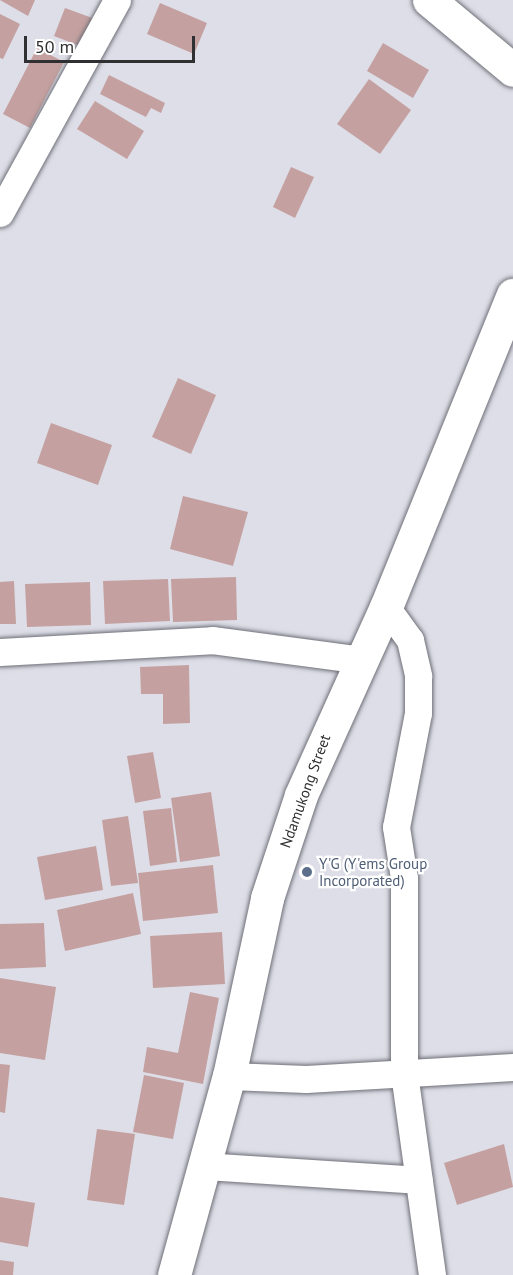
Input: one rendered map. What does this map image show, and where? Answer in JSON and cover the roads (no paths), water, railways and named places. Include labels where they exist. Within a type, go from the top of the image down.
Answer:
[{"type":"main road","points":[[429,0],[513,70]]},
{"type":"main road","name":"Ndamukong Street","points":[[174,1275],[229,1076],[267,898],[316,752],[386,607],[513,295]]},
{"type":"street","points":[[0,213],[117,0]]},
{"type":"street","points":[[386,607],[410,640],[418,676],[418,713],[396,827],[404,878],[404,1073],[432,1275]]},
{"type":"street","points":[[0,652],[212,640],[362,660]]},
{"type":"street","points":[[229,1076],[306,1079],[513,1067]]},
{"type":"street","points":[[204,1166],[419,1180]]},
{"type":"place","name":"Y'G (Y'ems Group Incorporated)","points":[[307,872]]}]
